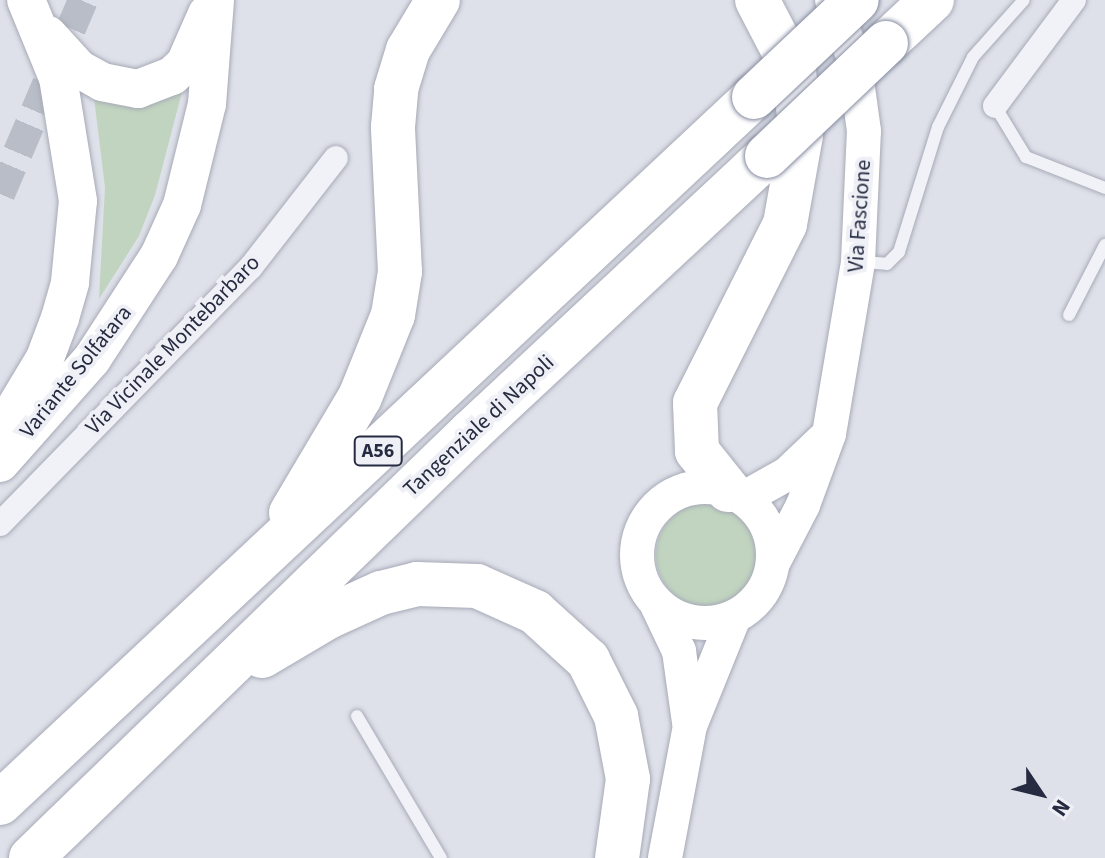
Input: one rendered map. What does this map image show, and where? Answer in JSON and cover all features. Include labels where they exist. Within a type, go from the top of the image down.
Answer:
[{"type":"highway","points":[[264,559],[381,354],[400,272],[393,127],[396,89],[408,50],[438,0]]},
{"type":"highway","points":[[736,494],[697,451],[695,403],[785,224],[801,135],[794,71],[757,0]]},
{"type":"highway","name":"A56","points":[[0,803],[264,559],[857,0]]},
{"type":"highway","name":"Tangenziale di Napoli","points":[[31,858],[198,694],[932,0]]},
{"type":"highway","points":[[198,694],[328,617],[381,593],[451,583],[506,596],[566,636],[603,686],[616,716],[628,779],[617,858]]},
{"type":"main road","points":[[28,5],[79,69],[102,82],[138,89],[172,76],[185,64],[212,0]]},
{"type":"main road","name":"Variante Solfatara","points":[[0,463],[92,359],[159,256],[182,205],[207,104],[212,0]]},
{"type":"main road","name":"Via Fascione","points":[[774,561],[803,505],[829,434],[858,262],[864,131],[854,59],[832,0]]},
{"type":"main road","name":"Variante Solfatara","points":[[0,433],[45,358],[75,249],[78,201],[73,154],[58,78],[28,5]]},
{"type":"main road","points":[[736,494],[787,474],[829,434]]},
{"type":"main road","points":[[665,858],[690,726],[734,617],[761,594],[774,561],[767,525],[736,494],[708,486],[678,493],[654,510],[643,528],[638,567],[679,651],[690,726]]},
{"type":"main road","points":[[656,603],[693,623],[734,617]]},
{"type":"street","points":[[995,106],[1074,0]]},
{"type":"street","name":"Via Vicinale Montebarbaro","points":[[0,524],[251,267],[336,158]]},
{"type":"lane","points":[[858,262],[887,264],[899,252],[938,127],[973,57],[1024,0]]},
{"type":"lane","points":[[995,106],[1026,157],[1105,188]]},
{"type":"lane","points":[[1069,315],[1105,245]]},
{"type":"lane","points":[[357,716],[441,858]]},
{"type":"green space","points":[[182,92],[155,195],[139,236],[99,299],[105,187],[94,98]]},
{"type":"green space","points":[[708,503],[728,507],[745,518],[756,535],[760,555],[756,575],[745,592],[728,603],[708,607],[688,603],[671,592],[660,575],[656,555],[660,535],[671,518],[688,507]]},
{"type":"tunnel","points":[[0,194],[83,0]]}]
